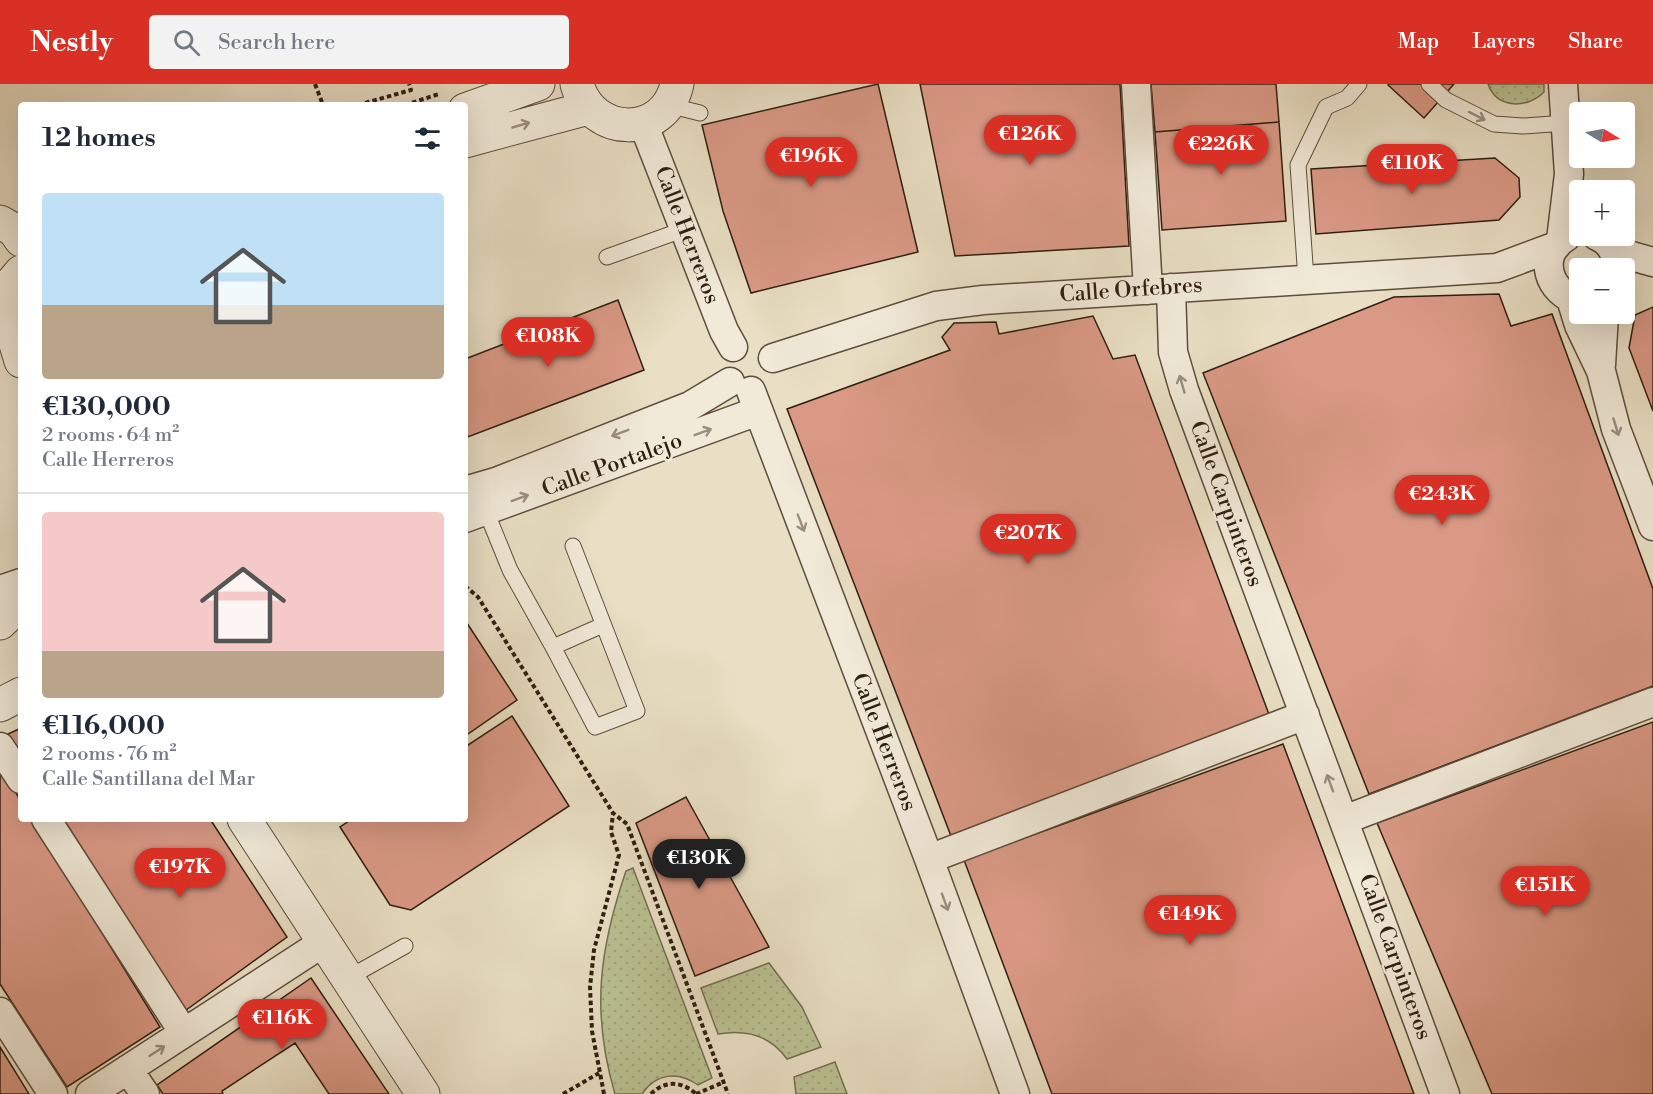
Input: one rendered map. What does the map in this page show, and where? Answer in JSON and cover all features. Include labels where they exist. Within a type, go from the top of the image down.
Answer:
[{"type":"street","points":[[468,109],[538,84]]},
{"type":"street","name":"Calle Carpinteros","points":[[1136,84],[1159,289],[1184,390],[1445,1094]]},
{"type":"street","points":[[1563,84],[1573,180]]},
{"type":"street","points":[[468,140],[582,96],[599,117],[613,123],[628,125],[663,104]]},
{"type":"street","name":"Calle Herreros","points":[[663,104],[685,229],[724,331],[733,347]]},
{"type":"street","points":[[1569,220],[1566,240],[1549,264],[1549,273],[1568,294],[1579,325],[1601,370],[1616,429],[1653,526]]},
{"type":"street","points":[[0,222],[14,230],[18,236]]},
{"type":"street","name":"Calle Orfebres","points":[[773,358],[936,306],[983,300],[1497,268],[1566,240]]},
{"type":"street","points":[[1609,252],[1653,263]]},
{"type":"street","points":[[1635,272],[1653,263]]},
{"type":"street","name":"Calle Orfebres","points":[[1497,268],[1568,294]]},
{"type":"street","points":[[18,276],[9,286],[0,291],[18,351]]},
{"type":"street","points":[[1601,370],[1603,324]]},
{"type":"street","points":[[748,341],[763,345],[773,358],[773,374],[770,381],[746,395],[726,375],[725,360],[733,347],[748,341]]},
{"type":"street","name":"Calle Herreros","points":[[746,395],[780,468],[929,859],[1015,1094]]},
{"type":"street","name":"Calle Portalejo","points":[[468,490],[496,482],[690,406],[746,395]]},
{"type":"street","name":"Calle Portalejo","points":[[475,515],[746,395]]},
{"type":"street","points":[[0,590],[18,584]]},
{"type":"street","points":[[0,623],[18,606]]},
{"type":"street","points":[[0,705],[18,696]]},
{"type":"street","points":[[1344,820],[1653,702]]},
{"type":"street","points":[[929,859],[1305,715]]},
{"type":"street","points":[[0,747],[18,774]]},
{"type":"street","points":[[48,822],[184,1033]]},
{"type":"street","points":[[246,822],[423,1094]]},
{"type":"street","points":[[90,1094],[324,942]]},
{"type":"street","points":[[0,1012],[53,1094]]},
{"type":"street","points":[[128,1069],[145,1094]]},
{"type":"lane","points":[[1306,279],[1298,165],[1326,107],[1347,98],[1359,84]]},
{"type":"lane","points":[[1429,84],[1446,100],[1494,124],[1523,126],[1566,123]]},
{"type":"lane","points":[[663,104],[700,113]]},
{"type":"lane","points":[[608,257],[685,229]]},
{"type":"lane","points":[[475,515],[510,570],[595,727],[636,711],[573,546]]},
{"type":"lane","points":[[553,647],[603,625]]},
{"type":"lane","points":[[348,978],[405,946]]},
{"type":"path","points":[[315,84],[322,102]]},
{"type":"path","points":[[369,102],[411,90],[409,84]]},
{"type":"path","points":[[468,589],[478,597],[613,813],[627,824],[728,1094]]},
{"type":"path","points":[[604,1094],[592,1031],[590,987],[594,950],[619,855],[611,832],[613,813]]},
{"type":"path","points":[[563,1094],[599,1072]]},
{"type":"path","points":[[651,1094],[661,1086],[680,1084],[696,1094],[724,1082]]},
{"type":"green space","points":[[1488,84],[1544,84],[1544,92],[1537,98],[1521,104],[1513,104],[1498,98]]},
{"type":"green space","points":[[633,868],[712,1078],[698,1085],[683,1078],[668,1076],[654,1082],[642,1094],[615,1094],[603,1036],[601,982],[604,955],[617,900],[626,871]]},
{"type":"green space","points":[[769,963],[802,1007],[821,1047],[787,1059],[773,1044],[757,1036],[738,1032],[718,1034],[701,988]]},
{"type":"green space","points":[[835,1062],[847,1094],[796,1094],[794,1077]]},
{"type":"building","points":[[878,84],[918,252],[751,293],[723,211],[702,125]]},
{"type":"building","points":[[920,84],[1120,84],[1129,246],[955,256]]},
{"type":"building","points":[[1151,84],[1276,84],[1279,122],[1155,132]]},
{"type":"building","points":[[1389,84],[1454,84],[1424,118]]},
{"type":"building","points":[[1279,122],[1286,221],[1162,230],[1155,132]]},
{"type":"building","points":[[1495,158],[1519,178],[1520,197],[1499,220],[1316,234],[1311,169]]},
{"type":"building","points":[[1499,294],[1511,326],[1552,314],[1653,589],[1653,686],[1369,794],[1203,373],[1394,297]]},
{"type":"building","points":[[618,300],[644,370],[468,437],[468,358]]},
{"type":"building","points":[[1653,307],[1653,411],[1629,348],[1635,315]]},
{"type":"building","points":[[1093,316],[1113,359],[1135,355],[1270,717],[951,836],[787,409],[950,350],[942,337],[954,323],[996,322],[999,334]]},
{"type":"building","points":[[468,625],[517,700],[468,734]]},
{"type":"building","points":[[512,716],[569,806],[411,910],[390,905],[340,827],[348,822],[468,822],[468,745]]},
{"type":"building","points":[[1653,722],[1653,1094],[1492,1094],[1377,823]]},
{"type":"building","points":[[18,729],[18,751],[8,734]]},
{"type":"building","points":[[1283,744],[1414,1094],[1052,1094],[964,860]]},
{"type":"building","points":[[0,767],[18,796],[18,822],[34,822],[160,1027],[67,1087],[0,984]]},
{"type":"building","points":[[686,797],[769,947],[695,976],[636,823]]},
{"type":"building","points":[[63,822],[212,822],[287,937],[182,1013]]},
{"type":"building","points":[[311,978],[389,1094],[329,1094],[295,1043],[222,1091],[223,1094],[163,1094],[157,1085]]},
{"type":"building","points":[[0,1047],[29,1094],[0,1094]]}]
